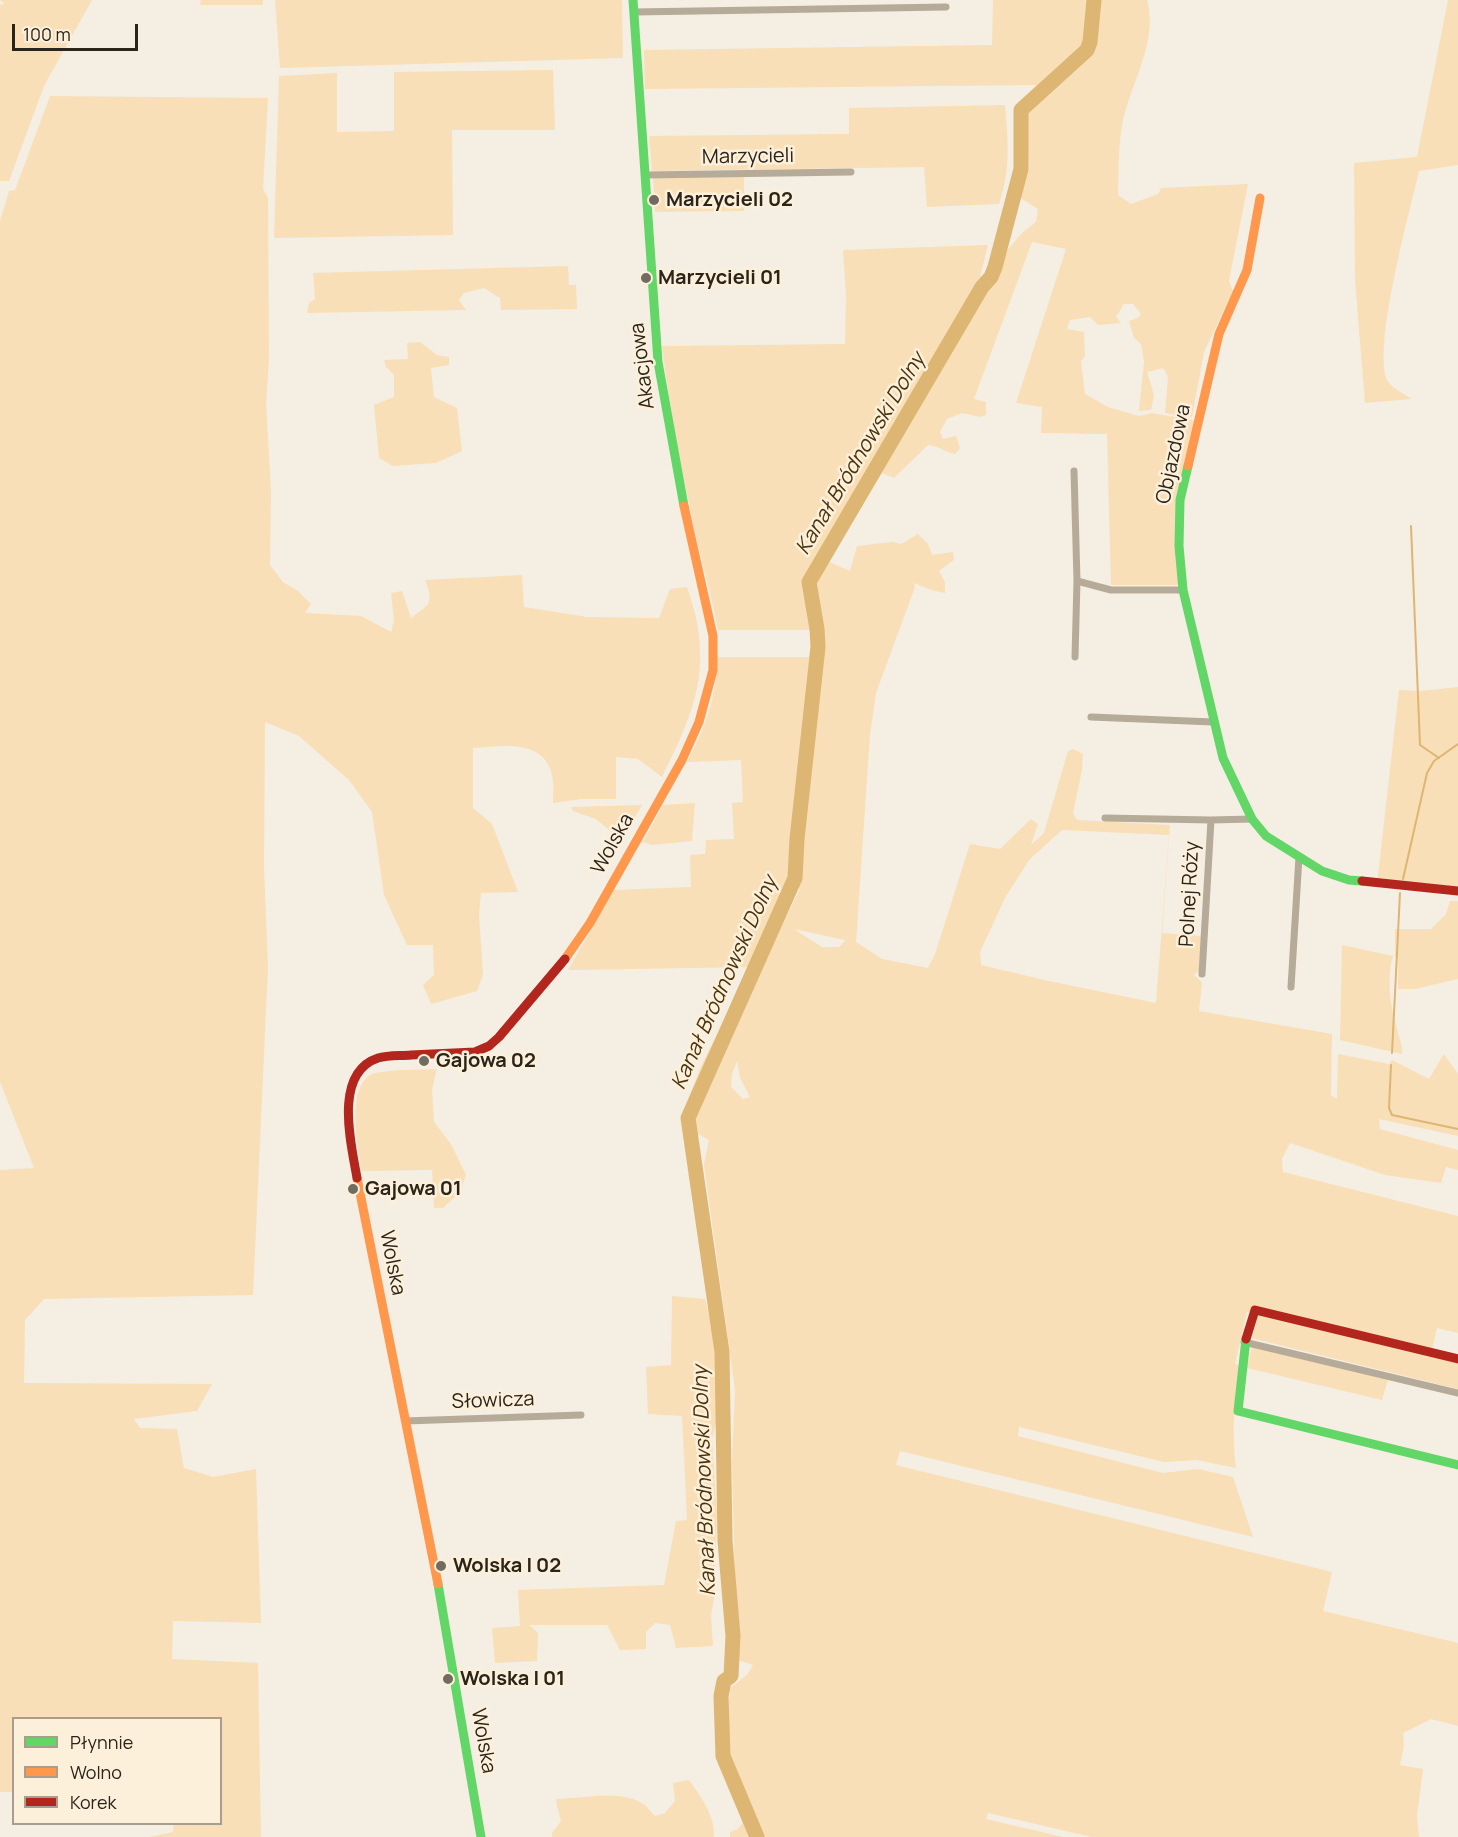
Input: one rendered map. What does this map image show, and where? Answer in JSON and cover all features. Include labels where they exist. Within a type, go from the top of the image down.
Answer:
[{"type":"street","name":"Akacjowa","points":[[633,0],[658,363],[682,495],[713,636],[713,670],[699,722]]},
{"type":"street","points":[[634,12],[946,7]]},
{"type":"street","name":"Marzycieli","points":[[645,175],[851,172]]},
{"type":"street","name":"Objazdowa","points":[[1260,198],[1247,270],[1219,334],[1180,500],[1179,546],[1183,590],[1213,722],[1224,758],[1252,819],[1266,836],[1322,871],[1349,880],[1458,891]]},
{"type":"street","points":[[1074,471],[1077,580],[1075,657]]},
{"type":"street","points":[[1077,580],[1111,590],[1183,590]]},
{"type":"street","points":[[1091,717],[1213,722]]},
{"type":"street","name":"Wolska","points":[[481,1837],[435,1569],[352,1144],[350,1088],[355,1076],[363,1066],[381,1057],[475,1052],[489,1046],[499,1037],[574,947],[678,767],[699,722]]},
{"type":"street","points":[[1105,818],[1211,820]]},
{"type":"street","name":"Polnej Róży","points":[[1202,974],[1211,820],[1252,819]]},
{"type":"street","points":[[1291,987],[1299,857]]},
{"type":"street","points":[[1458,1359],[1255,1310],[1244,1342],[1238,1411],[1458,1465]]},
{"type":"street","points":[[1244,1342],[1458,1393]]},
{"type":"street","name":"Słowicza","points":[[405,1421],[581,1415]]},
{"type":"shaded area","points":[[0,0],[92,0],[44,86],[9,181],[0,181],[0,5],[5,4]]},
{"type":"shaded area","points":[[201,0],[263,0],[263,5],[200,5]]},
{"type":"shaded area","points":[[275,0],[622,0],[623,58],[280,68]]},
{"type":"shaded area","points":[[993,0],[1147,0],[1150,16],[1149,32],[1142,64],[1122,126],[1118,195],[1131,204],[1158,194],[1161,188],[1248,184],[1229,281],[1233,291],[1204,352],[1192,417],[1165,413],[1168,377],[1163,368],[1147,372],[1154,395],[1151,410],[1139,411],[1144,361],[1141,344],[1134,338],[1129,321],[1138,318],[1141,314],[1133,304],[1124,304],[1116,317],[1121,323],[1098,325],[1090,317],[1070,320],[1067,329],[1084,332],[1085,356],[1081,361],[1085,394],[1108,407],[1139,416],[1152,413],[1198,421],[1180,486],[1178,585],[1111,585],[1107,434],[1041,433],[1042,407],[1016,403],[1066,249],[1032,242],[974,399],[986,402],[986,415],[980,417],[962,413],[947,419],[940,432],[943,439],[956,436],[960,448],[955,454],[928,445],[894,478],[880,472],[827,561],[850,571],[857,546],[892,542],[901,544],[918,534],[928,544],[932,555],[953,552],[954,560],[939,571],[945,582],[945,593],[914,583],[915,587],[876,693],[870,735],[856,942],[882,959],[928,968],[935,954],[970,844],[1000,849],[1031,819],[1038,824],[1031,845],[1044,833],[1068,751],[1073,749],[1083,754],[1073,813],[1077,820],[1170,825],[1162,933],[1201,936],[1199,970],[1194,975],[1202,982],[1199,1011],[1332,1034],[1331,1095],[1337,1099],[1338,1054],[1389,1064],[1392,1060],[1429,1079],[1444,1054],[1458,1074],[1458,1136],[1379,1119],[1380,1129],[1458,1150],[1458,1170],[1446,1167],[1441,1183],[1385,1175],[1290,1143],[1282,1159],[1283,1172],[1458,1216],[1458,1333],[1437,1328],[1432,1349],[1247,1312],[1235,1364],[1240,1366],[1235,1404],[1236,1468],[1197,1460],[1164,1462],[1019,1427],[1018,1436],[1163,1473],[1198,1469],[1233,1477],[1253,1537],[900,1451],[896,1465],[1332,1572],[1323,1611],[1458,1643],[1458,1726],[1431,1719],[1403,1733],[1404,1745],[1400,1765],[1423,1769],[1417,1816],[1419,1837],[1092,1837],[988,1813],[986,1819],[1063,1837],[762,1837],[728,1758],[727,1724],[730,1688],[747,1675],[753,1665],[738,1660],[732,1461],[735,1390],[704,1165],[709,1140],[684,1130],[685,1107],[702,1064],[751,967],[568,970],[614,890],[691,887],[690,855],[705,854],[706,840],[734,839],[732,803],[743,802],[741,760],[687,762],[709,711],[715,686],[717,657],[809,657],[812,637],[810,630],[718,630],[682,469],[662,346],[845,344],[846,296],[843,250],[988,245],[980,277],[971,293],[983,297],[1004,254],[1022,233],[1036,222],[1038,209],[1020,198],[1029,168],[1026,111],[1014,106],[1037,85],[645,89],[644,50],[992,45]],"holes":[[[1062,830],[1169,835],[1156,1003],[981,965],[980,952],[1005,898],[1029,860]],[[788,885],[800,889],[761,967],[752,967]],[[794,929],[845,940],[839,947],[822,947]],[[737,1061],[740,1078],[750,1097],[743,1099],[731,1087],[732,1074]]]},
{"type":"shaded area","points":[[1448,0],[1458,0],[1458,165],[1419,171],[1394,281],[1384,344],[1384,368],[1389,383],[1411,399],[1365,403],[1355,280],[1354,163],[1417,157]]},
{"type":"shaded area","points":[[553,70],[555,130],[452,130],[453,235],[274,238],[279,76],[337,73],[337,132],[394,131],[394,72]]},
{"type":"shaded area","points":[[50,96],[268,98],[263,188],[268,198],[269,359],[266,404],[271,491],[270,565],[283,582],[298,591],[311,604],[305,613],[361,616],[391,632],[394,620],[391,593],[402,591],[411,618],[426,606],[430,599],[425,580],[522,575],[524,607],[587,617],[659,618],[670,589],[687,587],[699,639],[698,685],[684,729],[662,777],[638,759],[616,757],[616,799],[581,799],[553,803],[552,775],[547,763],[540,755],[520,747],[473,748],[473,808],[492,824],[518,892],[481,893],[479,914],[483,975],[477,991],[431,1004],[423,985],[434,975],[433,945],[407,945],[384,895],[372,812],[349,780],[299,736],[265,722],[264,867],[268,967],[253,1295],[44,1299],[25,1320],[24,1383],[212,1384],[197,1411],[134,1419],[140,1428],[177,1429],[184,1468],[213,1477],[256,1469],[261,1623],[173,1621],[172,1659],[258,1663],[261,1837],[149,1837],[173,1832],[174,1825],[222,1825],[222,1717],[12,1717],[12,1792],[0,1792],[0,1170],[34,1168],[0,1082],[0,221],[9,191],[15,190]]},
{"type":"shaded area","points":[[1005,105],[1007,167],[999,204],[927,207],[924,167],[652,171],[649,136],[849,134],[849,108]]},
{"type":"shaded area","points":[[744,176],[744,211],[655,212],[653,178]]},
{"type":"shaded area","points":[[568,266],[569,285],[576,285],[577,309],[501,310],[500,298],[484,288],[464,293],[459,300],[466,310],[307,313],[309,303],[315,299],[313,273]]},
{"type":"shaded area","points":[[420,342],[437,355],[449,357],[449,365],[431,368],[434,397],[457,408],[462,451],[436,463],[393,466],[379,458],[374,405],[394,397],[394,375],[386,367],[384,360],[408,359],[407,343]]},
{"type":"shaded area","points":[[1458,687],[1458,888],[1406,884],[1404,881],[1377,884],[1399,690],[1421,691]]},
{"type":"shaded area","points":[[695,803],[692,841],[652,845],[643,842],[663,805]]},
{"type":"shaded area","points":[[642,805],[624,837],[616,836],[596,819],[573,811],[571,807]]},
{"type":"shaded area","points":[[1450,901],[1458,901],[1458,979],[1415,989],[1398,989],[1395,929],[1431,929],[1446,914]]},
{"type":"shaded area","points":[[1342,945],[1393,956],[1390,968],[1390,991],[1402,1054],[1340,1040]]},
{"type":"shaded area","points":[[437,1069],[432,1090],[434,1122],[451,1144],[466,1175],[460,1192],[443,1208],[434,1208],[432,1170],[362,1171],[356,1132],[356,1101],[366,1078],[376,1073],[398,1070]]},
{"type":"shaded area","points":[[672,1296],[705,1299],[712,1326],[718,1391],[716,1422],[712,1439],[717,1516],[714,1598],[711,1616],[713,1646],[676,1648],[670,1625],[655,1623],[646,1632],[646,1649],[620,1650],[607,1625],[529,1625],[538,1633],[537,1661],[495,1663],[492,1628],[520,1626],[518,1590],[664,1585],[676,1521],[687,1520],[682,1416],[648,1414],[646,1367],[671,1365]]},
{"type":"shaded area","points":[[1256,1314],[1458,1362],[1458,1389],[1251,1338]]},
{"type":"shaded area","points":[[1252,1347],[1388,1380],[1382,1400],[1247,1368]]},
{"type":"shaded area","points":[[689,1780],[710,1814],[714,1837],[552,1837],[552,1833],[561,1821],[557,1799],[623,1797],[642,1803],[655,1816],[665,1813],[675,1801],[673,1783]]},
{"type":"shaded area","points":[[743,1822],[750,1837],[730,1837],[730,1832],[738,1829]]},
{"type":"waterway","name":"Kanał Bródnowski Dolny","points":[[757,1837],[723,1756],[721,1696],[724,1681],[731,1676],[733,1636],[725,1541],[722,1352],[688,1118],[795,878],[797,839],[818,647],[809,582],[982,287],[991,277],[1021,169],[1021,110],[1087,50],[1090,42],[1094,0]]},
{"type":"waterway","points":[[1411,526],[1420,745],[1439,758]]},
{"type":"waterway","points":[[1403,879],[1427,773],[1434,761],[1458,744]]},
{"type":"waterway","points":[[1392,1053],[1400,893]]},
{"type":"waterway","points":[[1391,1065],[1389,1108],[1392,1115],[1458,1129]]},
{"type":"traffic: fast","points":[[633,0],[658,362],[684,506]]},
{"type":"traffic: fast","points":[[1188,466],[1180,500],[1179,546],[1183,590],[1223,758],[1252,819],[1266,836],[1322,871],[1349,880],[1362,881]]},
{"type":"traffic: fast","points":[[1246,1339],[1238,1411],[1458,1465]]},
{"type":"traffic: fast","points":[[438,1584],[481,1837]]},
{"type":"traffic: slow","points":[[1188,466],[1219,334],[1247,270],[1260,198]]},
{"type":"traffic: slow","points":[[565,959],[590,923],[682,760],[699,722],[713,670],[713,636],[684,506]]},
{"type":"traffic: slow","points":[[357,1178],[438,1584]]},
{"type":"traffic: jam","points":[[1362,881],[1458,891]]},
{"type":"traffic: jam","points":[[357,1178],[351,1147],[348,1110],[355,1078],[364,1066],[386,1056],[475,1052],[489,1046],[565,959]]},
{"type":"traffic: jam","points":[[1246,1339],[1255,1310],[1458,1359]]},
{"type":"place","name":"Marzycieli 02","points":[[654,200]]},
{"type":"place","name":"Marzycieli 01","points":[[646,278]]},
{"type":"place","name":"Gajowa 02","points":[[424,1061]]},
{"type":"place","name":"Gajowa 01","points":[[353,1189]]},
{"type":"place","name":"Wolska I 02","points":[[441,1566]]},
{"type":"place","name":"Wolska I 01","points":[[448,1679]]}]
